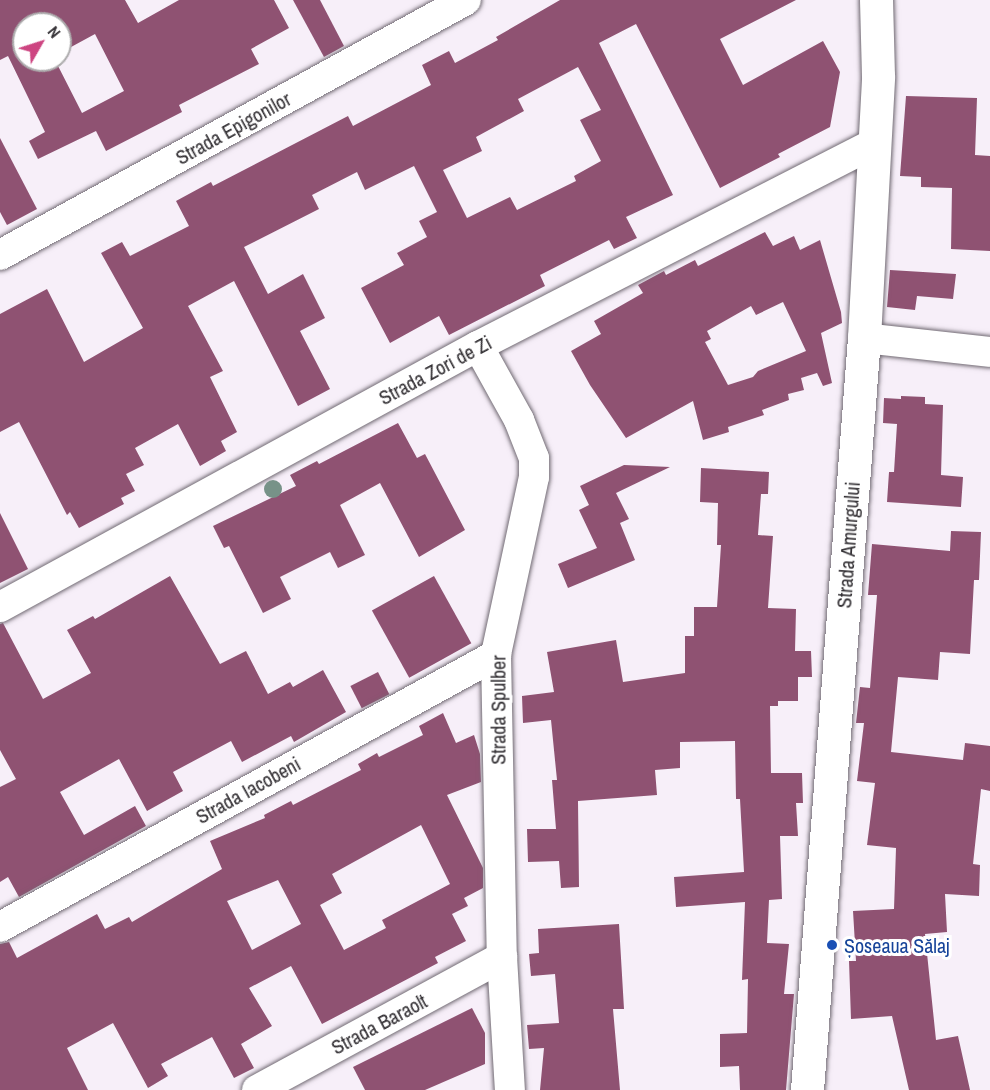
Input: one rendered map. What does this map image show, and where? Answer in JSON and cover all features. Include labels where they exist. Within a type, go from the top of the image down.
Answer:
[{"type":"street","name":"Strada Epigonilor","points":[[0,255],[466,0]]},
{"type":"street","name":"Strada Amurgului","points":[[807,1090],[864,338],[878,76],[876,0]]},
{"type":"street","name":"Strada Zori de Zi","points":[[0,607],[478,346],[875,143]]},
{"type":"street","points":[[864,338],[990,352]]},
{"type":"street","name":"Strada Spulber","points":[[478,346],[519,420],[534,458],[534,477],[496,655],[502,957],[510,1090]]},
{"type":"street","name":"Strada Iacobeni","points":[[0,927],[496,655]]},
{"type":"street","name":"Strada Baraolt","points":[[257,1090],[502,957]]},
{"type":"building","points":[[0,0],[125,0],[138,23],[179,0],[274,0],[289,28],[251,49],[259,64],[179,105],[182,112],[106,151],[96,131],[38,159],[29,141],[45,132],[16,72],[61,72],[82,113],[124,91],[95,34],[72,46],[72,12],[12,12],[12,64],[8,56],[0,60]]},
{"type":"building","points":[[293,0],[320,0],[344,46],[324,57]]},
{"type":"building","points":[[560,0],[796,0],[720,39],[743,85],[823,41],[840,72],[830,127],[778,154],[780,157],[720,188],[636,24],[599,43],[673,195],[626,217],[637,238],[614,249],[609,240],[540,275],[545,286],[449,335],[439,316],[390,343],[361,288],[404,265],[397,253],[427,237],[419,221],[437,212],[414,166],[365,190],[357,172],[312,195],[319,209],[244,247],[268,294],[303,274],[325,318],[300,331],[330,389],[298,406],[234,281],[188,306],[223,371],[210,377],[237,432],[221,441],[226,451],[200,466],[178,424],[135,448],[144,465],[126,474],[135,491],[121,498],[124,504],[79,528],[70,512],[67,515],[19,422],[0,432],[0,314],[47,289],[84,362],[143,328],[101,253],[122,242],[130,256],[189,226],[176,201],[211,182],[213,186],[348,116],[353,126],[431,85],[422,65],[449,51],[455,63],[498,40],[496,37]],"holes":[[[578,67],[601,110],[580,120],[601,161],[574,176],[576,181],[517,210],[510,197],[467,218],[443,170],[482,151],[476,137],[524,111],[518,99]]]},
{"type":"building","points":[[906,96],[977,98],[975,155],[990,156],[990,251],[951,249],[952,188],[921,187],[921,177],[900,176]]},
{"type":"building","points":[[0,138],[37,209],[7,225],[0,212]]},
{"type":"building","points":[[765,232],[773,246],[794,236],[800,250],[820,240],[841,312],[842,323],[821,333],[832,383],[823,386],[817,373],[801,378],[804,390],[788,394],[789,400],[762,410],[764,415],[728,427],[729,432],[703,440],[693,401],[626,438],[590,385],[571,351],[601,334],[594,321],[643,293],[638,285],[664,271],[666,275],[695,260],[698,266]],"holes":[[[783,302],[806,351],[758,371],[753,377],[728,385],[705,342],[711,339],[707,331],[751,306],[756,315]]]},
{"type":"building","points":[[890,270],[956,274],[953,299],[917,296],[915,310],[887,307]]},
{"type":"building","points":[[901,396],[925,397],[925,404],[943,405],[941,475],[963,477],[961,507],[887,502],[889,472],[894,472],[897,424],[883,423],[884,398],[901,399]]},
{"type":"building","points":[[398,423],[417,458],[425,454],[465,530],[419,557],[380,483],[340,505],[365,555],[338,568],[330,552],[280,577],[291,599],[263,613],[229,546],[224,548],[213,526],[296,486],[290,475],[317,461],[319,464]]},
{"type":"building","points":[[624,465],[670,467],[616,493],[629,519],[620,523],[635,560],[568,588],[558,564],[597,548],[579,510],[589,505],[580,486]]},
{"type":"building","points":[[701,468],[769,472],[768,494],[761,494],[758,535],[773,536],[768,608],[796,609],[795,651],[811,651],[812,677],[798,677],[798,701],[778,701],[778,706],[770,706],[771,773],[802,773],[803,803],[796,803],[798,836],[780,836],[782,899],[769,900],[767,943],[789,944],[784,994],[794,994],[786,1090],[740,1090],[739,1066],[720,1067],[720,1034],[747,1033],[748,979],[742,980],[745,902],[676,907],[674,877],[744,872],[740,799],[736,799],[735,741],[680,742],[680,768],[655,770],[657,795],[578,801],[579,887],[561,888],[559,861],[528,862],[527,829],[556,829],[552,780],[557,780],[551,720],[523,723],[522,696],[554,692],[547,652],[616,640],[623,682],[685,673],[685,636],[694,636],[694,607],[717,607],[721,545],[717,545],[718,503],[700,502]]},
{"type":"building","points":[[0,513],[28,569],[0,583]]},
{"type":"building","points":[[951,531],[981,532],[979,580],[974,580],[970,654],[940,652],[938,680],[898,677],[891,752],[963,760],[965,743],[990,746],[990,791],[981,789],[973,864],[980,865],[979,896],[945,894],[947,932],[925,934],[936,1040],[958,1036],[970,1090],[909,1090],[892,1016],[851,1019],[849,961],[856,961],[853,911],[894,909],[896,848],[867,845],[875,783],[857,781],[864,723],[856,723],[860,687],[870,688],[877,595],[868,595],[872,544],[950,551]]},
{"type":"building","points":[[170,576],[220,664],[246,651],[268,694],[290,682],[293,687],[323,670],[346,712],[294,742],[291,736],[242,762],[231,741],[173,772],[183,791],[147,811],[119,759],[60,792],[84,835],[135,806],[146,826],[19,897],[8,877],[0,882],[0,787],[16,779],[0,750],[0,624],[3,623],[43,699],[91,673],[67,630],[93,616],[95,619]]},
{"type":"building","points":[[434,576],[471,643],[409,678],[372,610]]},
{"type":"building","points":[[378,672],[389,694],[362,708],[350,686]]},
{"type":"building","points":[[443,713],[456,743],[474,735],[480,754],[481,782],[447,795],[483,868],[483,888],[464,898],[468,906],[452,914],[466,941],[435,957],[438,963],[322,1024],[291,966],[249,988],[272,1026],[241,1044],[254,1068],[234,1078],[212,1037],[161,1064],[168,1076],[148,1088],[113,1023],[67,1048],[88,1090],[0,1090],[0,944],[9,942],[17,958],[97,914],[105,929],[129,917],[132,922],[222,869],[210,841],[265,818],[264,815],[291,801],[293,805],[361,770],[358,764],[377,753],[379,757],[423,735],[419,726]],"holes":[[[421,825],[450,884],[382,920],[386,928],[344,950],[320,905],[342,893],[332,874]],[[278,880],[301,924],[252,950],[227,901]]]},
{"type":"building","points":[[619,924],[624,1009],[613,1009],[620,1090],[540,1090],[544,1048],[529,1049],[527,1025],[559,1023],[555,974],[531,976],[529,954],[539,953],[538,929]]},
{"type":"building","points":[[472,1008],[485,1033],[485,1064],[425,1090],[365,1090],[353,1067]]},
{"type":"place","name":"Șoseaua Sălaj","points":[[832,945]]}]
